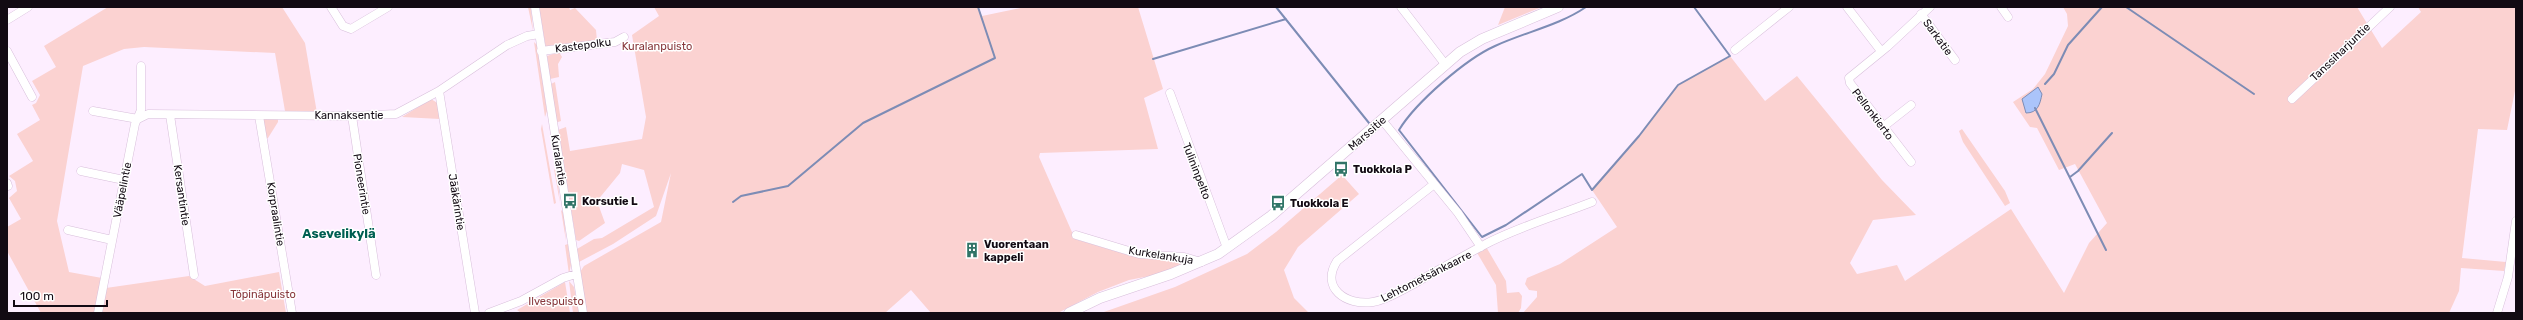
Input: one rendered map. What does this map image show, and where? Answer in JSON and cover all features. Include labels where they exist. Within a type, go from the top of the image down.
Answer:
[{"type":"main road","name":"Marssitie","points":[[1069,313],[1111,294],[1171,274],[1201,262],[1227,248],[1271,216],[1445,64],[1482,40],[1558,7]]},
{"type":"street","points":[[7,20],[28,7]]},
{"type":"street","points":[[331,7],[343,26],[351,29],[388,7]]},
{"type":"street","name":"Kuralantie","points":[[535,7],[583,313]]},
{"type":"street","points":[[1401,7],[1445,64]]},
{"type":"street","points":[[1735,50],[1789,7]]},
{"type":"street","points":[[1847,7],[1881,51],[1930,7]]},
{"type":"street","points":[[2001,7],[2008,17]]},
{"type":"street","name":"Tanssiharjuntie","points":[[2292,99],[2390,7]]},
{"type":"street","name":"Sarkatie","points":[[1921,14],[1955,60]]},
{"type":"street","name":"Kannaksentie","points":[[138,119],[148,114],[352,116],[396,114],[439,91],[507,45],[527,36],[539,34]]},
{"type":"street","name":"Kastepolku","points":[[541,51],[615,42],[624,37]]},
{"type":"street","points":[[7,51],[32,96]]},
{"type":"street","name":"Pellonkierto","points":[[1881,51],[1849,78],[1850,83],[1911,162]]},
{"type":"street","name":"Vääpelintie","points":[[98,313],[124,180],[141,110],[141,66]]},
{"type":"street","name":"Jääkärintie","points":[[439,91],[475,313]]},
{"type":"street","name":"Tulininpelto","points":[[1170,93],[1227,248]]},
{"type":"street","points":[[1883,127],[1911,106]]},
{"type":"street","points":[[93,111],[138,119]]},
{"type":"street","name":"Kersantintie","points":[[170,115],[194,275]]},
{"type":"street","name":"Korpraalintie","points":[[259,116],[292,313]]},
{"type":"street","name":"Pioneerintie","points":[[352,116],[376,275]]},
{"type":"street","points":[[1382,120],[1433,185],[1458,213],[1481,247]]},
{"type":"street","points":[[81,171],[124,180]]},
{"type":"street","name":"Lehtometsänkaarre","points":[[1433,185],[1337,261],[1331,271],[1330,280],[1334,288],[1343,296],[1354,301],[1373,302],[1384,300],[1481,247],[1592,202]]},
{"type":"street","points":[[2497,313],[2508,277],[2516,221]]},
{"type":"street","points":[[68,230],[112,240]]},
{"type":"street","name":"Kurkelankuja","points":[[1076,235],[1139,254],[1184,257],[1201,262]]},
{"type":"street","points":[[489,313],[505,308],[548,288],[563,278],[576,274]]},
{"type":"street","points":[[505,308],[513,313]]},
{"type":"green space","points":[[108,7],[282,7],[305,43],[317,113],[285,111],[275,53],[144,47],[124,49],[83,66],[57,221],[69,272],[102,278],[96,313],[41,313],[7,251],[7,227],[21,219],[9,198],[17,191],[15,181],[9,176],[33,161],[17,134],[40,120],[32,105],[36,103],[40,95],[32,81],[56,67],[44,46]]},
{"type":"green space","points":[[528,7],[531,7],[533,31]]},
{"type":"green space","points":[[539,7],[569,7],[570,10],[575,8],[596,30],[597,41],[546,49]]},
{"type":"green space","name":"Kuralanpuisto","points":[[654,7],[978,7],[982,16],[1025,7],[1138,7],[1163,89],[1144,98],[1158,149],[1040,153],[1039,157],[1075,239],[1135,257],[1190,261],[1160,274],[1129,280],[1098,292],[1058,313],[931,313],[911,290],[885,313],[586,313],[580,272],[584,266],[661,222],[671,173],[656,216],[613,244],[579,262],[575,254],[577,249],[594,239],[602,238],[654,207],[644,170],[622,164],[620,173],[597,201],[605,223],[579,241],[576,240],[558,130],[566,127],[570,151],[642,139],[646,117],[632,35],[659,16]]},
{"type":"green space","points":[[1505,7],[1542,7],[1498,25]]},
{"type":"green space","points":[[2063,7],[2357,7],[2382,48],[2421,12],[2418,7],[2516,7],[2516,86],[2507,130],[2478,129],[2462,258],[2506,262],[2504,271],[2461,268],[2459,291],[2449,313],[1523,313],[1537,297],[1537,291],[1529,290],[1525,284],[1527,278],[1560,264],[1617,227],[1592,190],[1639,136],[1678,85],[1730,56],[1765,101],[1797,76],[1882,180],[1916,215],[1873,220],[1850,263],[1857,274],[1897,265],[1905,281],[2011,209],[2064,293],[2089,243],[2107,223],[2075,164],[2059,170],[2037,128],[2030,127],[2013,102],[2033,89],[2045,74],[2068,26],[2067,14]]},
{"type":"green space","points":[[534,42],[537,45],[547,111],[545,117]]},
{"type":"green space","points":[[559,52],[562,57],[558,64],[559,77],[550,79],[547,56]]},
{"type":"green space","points":[[555,82],[561,121],[558,122],[556,121],[551,84]]},
{"type":"green space","points":[[431,99],[439,104],[440,119],[402,117]]},
{"type":"green space","points":[[259,116],[278,116],[278,122],[268,138],[264,140]]},
{"type":"green space","points":[[542,124],[556,203],[554,204],[541,129]]},
{"type":"green space","points":[[1962,129],[2005,191],[2010,203],[2005,206],[1963,142],[1959,131]]},
{"type":"green space","points":[[554,169],[557,172],[560,203]]},
{"type":"green space","points":[[1342,175],[1359,194],[1298,247],[1284,270],[1294,298],[1309,313],[1101,313],[1175,287],[1247,254],[1276,232]]},
{"type":"green space","points":[[561,210],[564,213],[566,241]]},
{"type":"green space","points":[[568,244],[571,265],[569,274],[565,245]]},
{"type":"green space","points":[[1485,245],[1506,281],[1507,293],[1519,292],[1522,296],[1521,308],[1518,313],[1498,313],[1496,285],[1476,251]]},
{"type":"green space","name":"Töpinäpuisto","points":[[279,272],[286,313],[101,313],[106,288],[189,276],[205,286]]},
{"type":"green space","points":[[569,281],[574,287],[579,313],[573,313]]},
{"type":"green space","name":"Ilvespuisto","points":[[565,282],[570,313],[521,313],[517,310]]},
{"type":"water","points":[[2038,87],[2042,94],[2038,107],[2030,113],[2026,113],[2022,99]]},
{"type":"waterway","points":[[733,202],[741,196],[788,186],[863,123],[995,58],[978,7]]},
{"type":"waterway","points":[[1276,7],[1369,123]]},
{"type":"waterway","points":[[1586,7],[1553,24],[1506,41],[1483,52],[1442,82],[1417,107],[1399,130],[1482,237],[1506,225],[1582,174],[1592,190],[1639,136],[1678,85],[1730,56],[1694,7]]},
{"type":"waterway","points":[[2045,84],[2054,74],[2068,45],[2102,7]]},
{"type":"waterway","points":[[2126,7],[2254,94]]},
{"type":"waterway","points":[[1153,59],[1286,19]]},
{"type":"waterway","points":[[2035,108],[2106,250]]},
{"type":"waterway","points":[[2070,177],[2078,171],[2112,133]]},
{"type":"place","name":"Tuokkola P","points":[[1341,169]]},
{"type":"place","name":"Korsutie L","points":[[570,201]]},
{"type":"place","name":"Tuokkola E","points":[[1278,203]]},
{"type":"place","name":"Vuorentaan kappeli","points":[[972,250]]},
{"type":"district","name":"Asevelikylä","points":[[339,233]]}]
